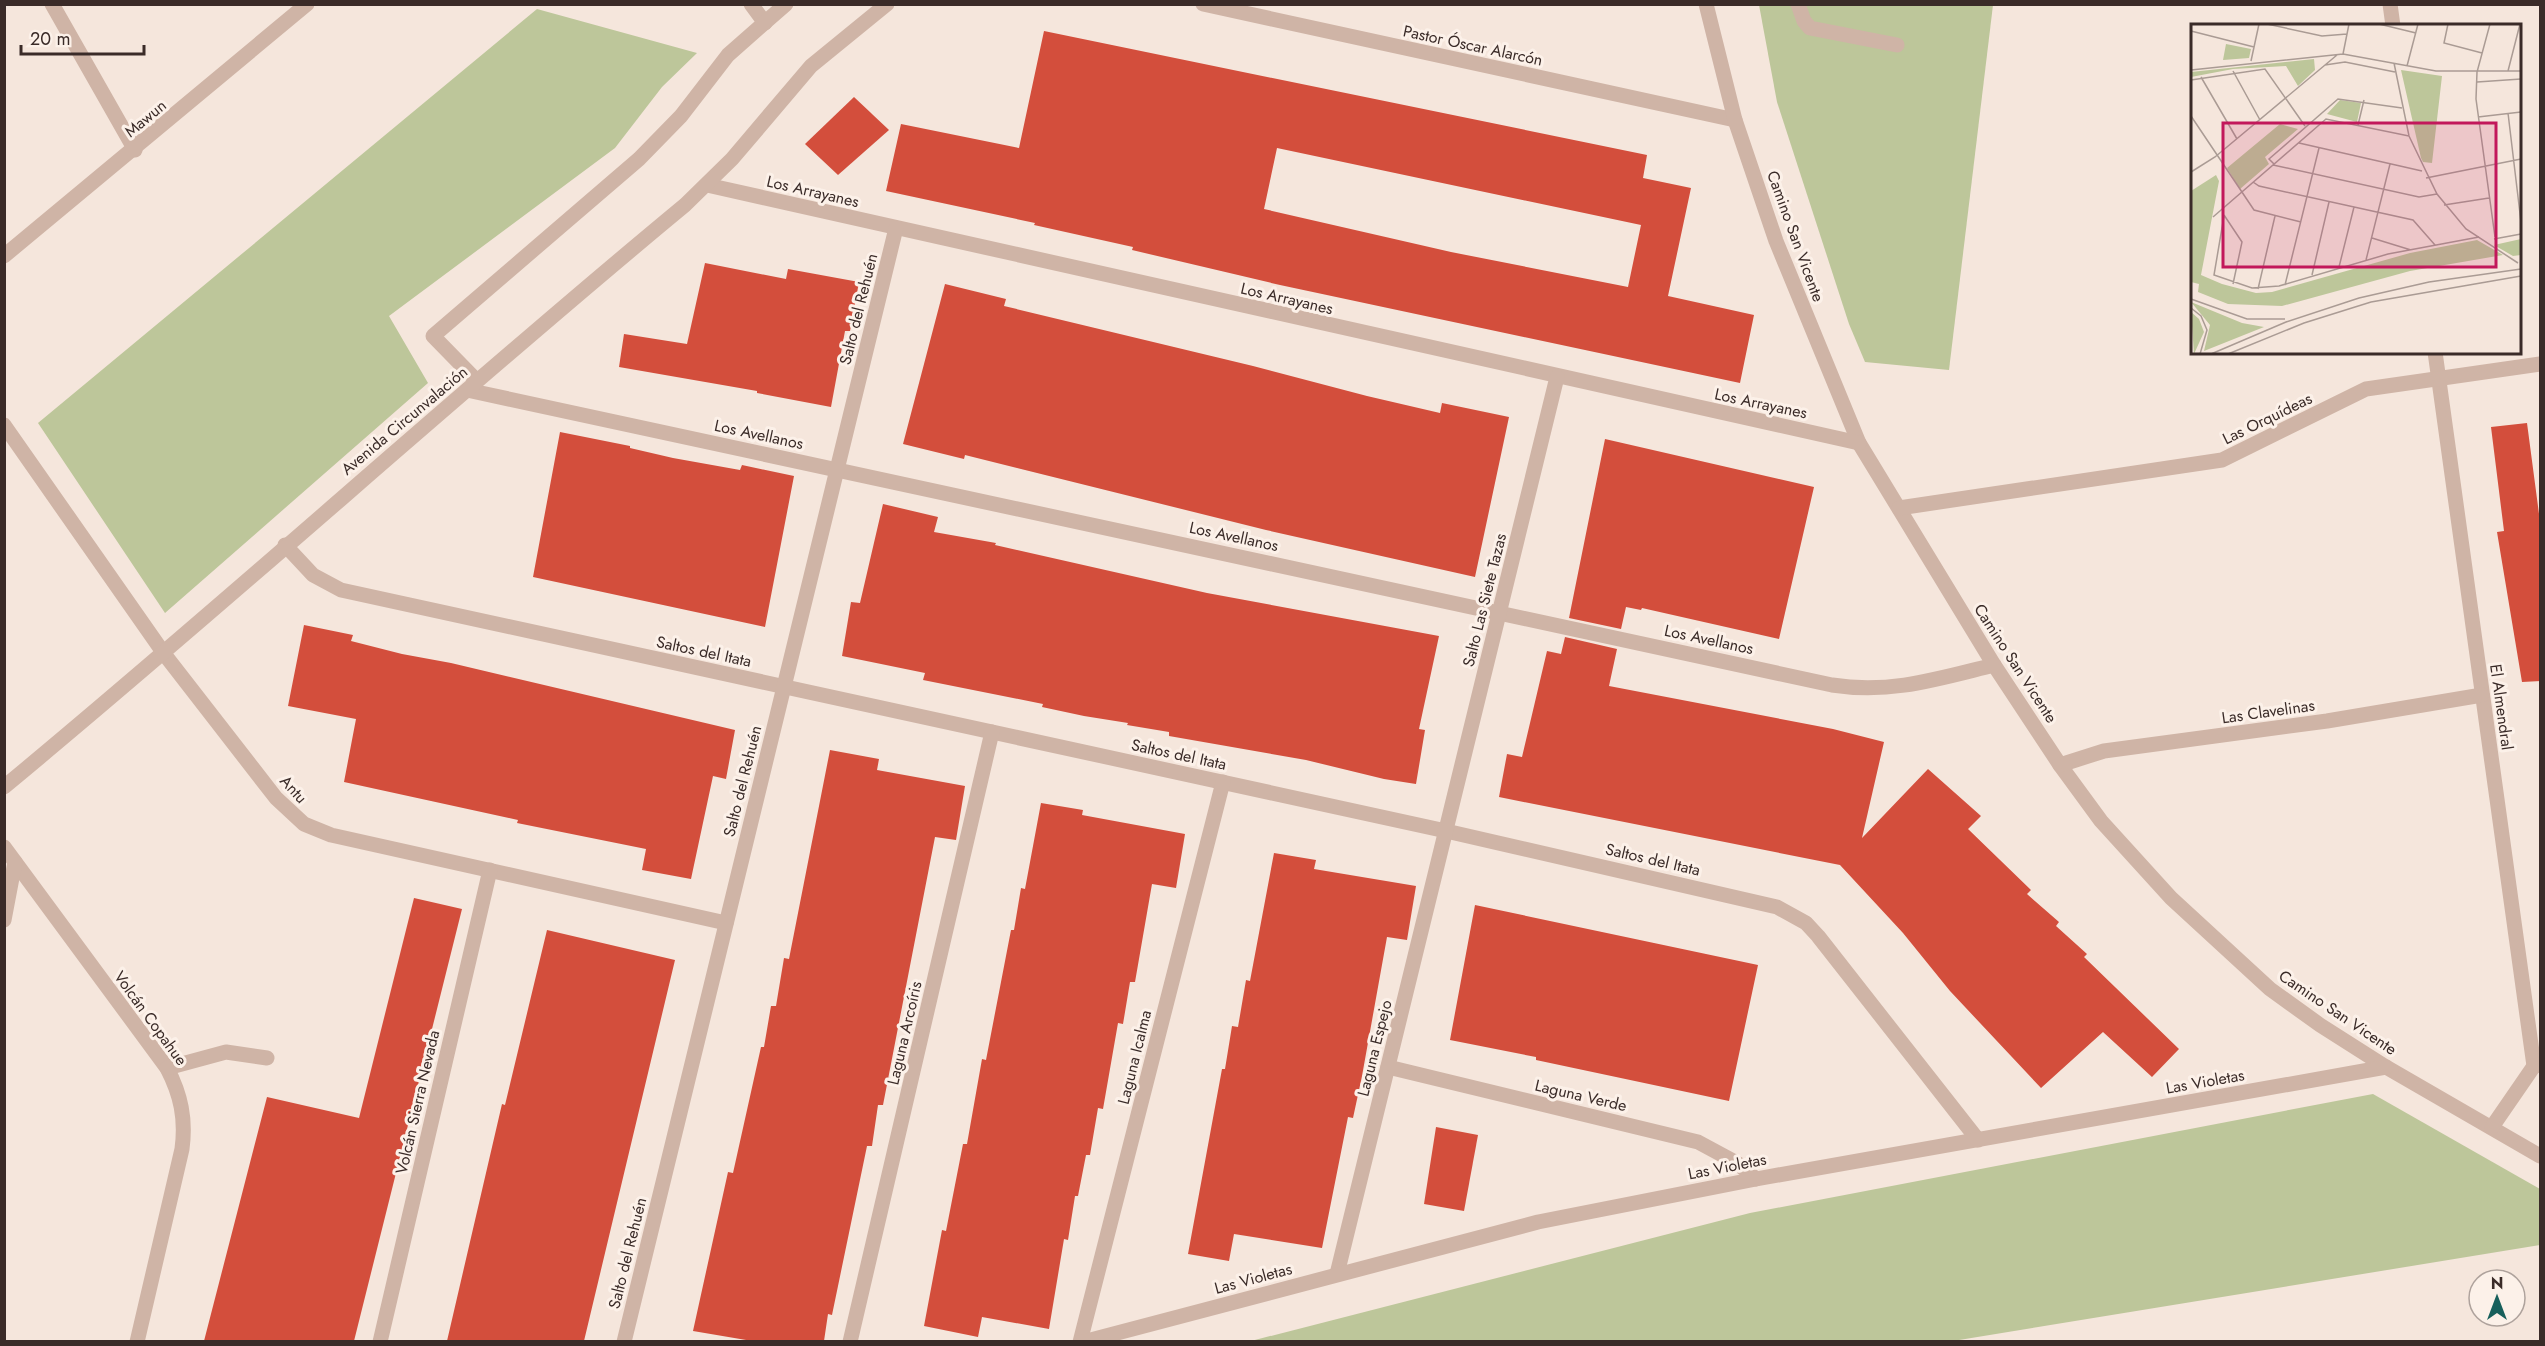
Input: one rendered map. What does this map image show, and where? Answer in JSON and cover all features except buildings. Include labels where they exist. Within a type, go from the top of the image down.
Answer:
[{"type":"street","points":[[52,4],[135,150]]},
{"type":"street","name":"Mawun","points":[[4,256],[135,150],[307,4]]},
{"type":"street","points":[[751,4],[765,23]]},
{"type":"street","points":[[472,386],[433,336],[639,159],[681,116],[728,56],[786,4]]},
{"type":"street","name":"Avenida Circunvalación","points":[[4,787],[165,655],[285,545],[707,185],[811,66],[887,4]]},
{"type":"street","name":"Pastor Óscar Alarcón","points":[[1203,4],[1261,11],[1735,120]]},
{"type":"street","name":"Camino San Vicente","points":[[1706,4],[1735,120],[1781,252],[1859,443],[1994,665],[2060,765],[2101,821],[2171,898],[2270,989],[2320,1025],[2385,1066],[2541,1156]]},
{"type":"street","points":[[1798,4],[1804,21],[1810,28],[1897,45]]},
{"type":"street","points":[[2390,4],[2393,24]]},
{"type":"street","name":"Los Arrayanes","points":[[707,185],[1859,443]]},
{"type":"street","name":"Salto del Rehuén","points":[[624,1341],[896,228]]},
{"type":"street","name":"El Almendral","points":[[2435,354],[2482,695],[2537,1065]]},
{"type":"street","name":"Las Orquídeas","points":[[1899,508],[2222,460],[2366,389],[2541,364]]},
{"type":"street","name":"Salto Las Siete Tazas","points":[[1446,831],[1557,377]]},
{"type":"street","name":"Los Avellanos","points":[[472,386],[837,469],[1853,688],[1912,686],[1994,665]]},
{"type":"street","name":"Antu","points":[[4,425],[165,655],[276,798],[288,812],[304,824],[331,835],[726,923]]},
{"type":"street","name":"Saltos del Itata","points":[[285,545],[313,575],[341,590],[1446,831],[1762,903],[1791,913],[1818,936],[1978,1140]]},
{"type":"street","name":"Las Clavelinas","points":[[2060,765],[2104,751],[2327,721],[2482,695]]},
{"type":"street","name":"Laguna Arcoíris","points":[[850,1341],[992,732]]},
{"type":"street","name":"Laguna Icalma","points":[[1082,1341],[1223,782]]},
{"type":"street","name":"Laguna Espejo","points":[[1337,1274],[1446,831]]},
{"type":"street","name":"Volcán Copahue","points":[[4,847],[167,1068],[177,1088],[185,1129],[137,1341]]},
{"type":"street","points":[[4,920],[15,862]]},
{"type":"street","name":"Volcán Sierra Nevada","points":[[380,1341],[490,870]]},
{"type":"street","points":[[167,1068],[226,1052],[267,1058]]},
{"type":"street","points":[[2492,1127],[2537,1065]]},
{"type":"street","name":"Las Violetas","points":[[1082,1341],[1538,1222],[1756,1179],[2385,1066]]},
{"type":"street","name":"Laguna Verde","points":[[1388,1067],[1688,1139],[1716,1150],[1756,1179]]},
{"type":"green space","points":[[1759,5],[1993,5],[1949,370],[1865,362],[1849,324],[1777,102]]},
{"type":"green space","points":[[537,9],[697,53],[662,87],[615,148],[389,316],[428,383],[165,613],[38,423]]},
{"type":"green space","points":[[2373,1094],[2540,1189],[2540,1245],[1953,1341],[1251,1341],[1750,1213]]}]
